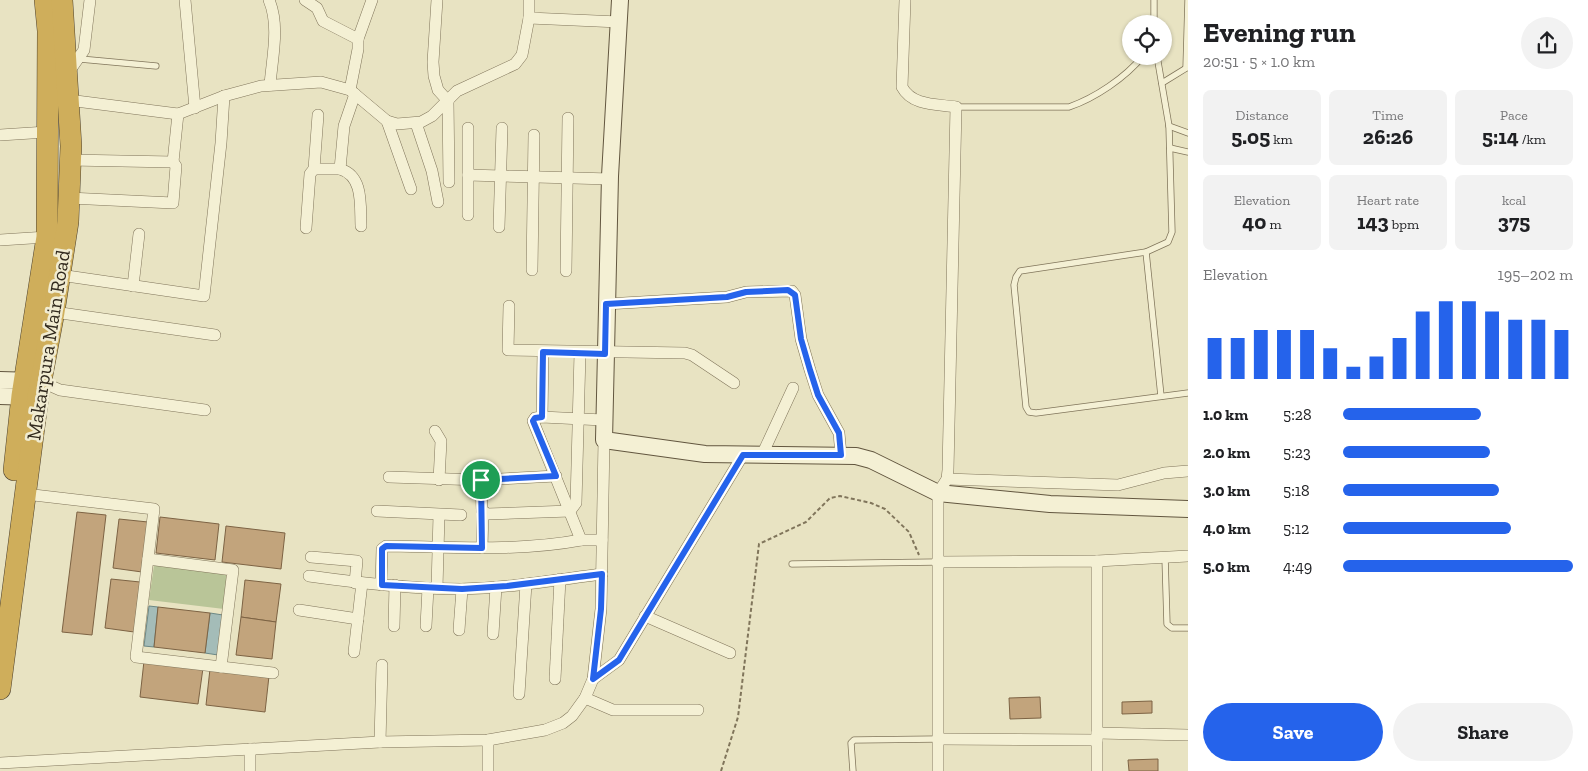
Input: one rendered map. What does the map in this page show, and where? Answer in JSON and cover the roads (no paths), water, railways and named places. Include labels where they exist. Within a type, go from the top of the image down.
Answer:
[{"type":"highway","name":"Makarpura Main Road","points":[[0,689],[37,389],[47,237],[48,31],[45,0]]},
{"type":"highway","name":"Makarpura Main Road","points":[[0,582],[37,389],[54,312],[68,222],[70,160],[68,100],[73,67],[62,0]]},
{"type":"street","points":[[73,67],[84,50],[90,0]]},
{"type":"street","points":[[185,0],[195,108]]},
{"type":"street","points":[[268,0],[274,18],[270,85]]},
{"type":"street","points":[[305,0],[317,8],[322,21],[358,39]]},
{"type":"street","points":[[340,169],[344,126],[353,92],[358,39],[372,0]]},
{"type":"street","points":[[436,0],[433,62],[438,90],[448,101],[449,182]]},
{"type":"street","points":[[68,100],[178,114],[224,96],[270,85],[321,82],[353,92],[387,121],[397,124],[416,123],[432,116],[456,91],[515,64],[522,54],[529,18],[529,0]]},
{"type":"street","points":[[0,764],[380,742],[488,740],[545,730],[563,723],[572,716],[585,698],[593,679],[601,609],[606,304],[610,179],[620,0]]},
{"type":"street","points":[[905,0],[902,87],[906,94],[915,101],[956,107],[943,486],[937,562],[938,771]]},
{"type":"street","points":[[529,18],[619,22]]},
{"type":"street","points":[[60,275],[204,296],[220,152],[224,96]]},
{"type":"street","points":[[69,198],[173,203],[176,166],[173,162],[178,114]]},
{"type":"street","points":[[306,228],[310,174],[314,169],[318,115]]},
{"type":"street","points":[[566,271],[568,118]]},
{"type":"street","points":[[387,121],[411,189]]},
{"type":"street","points":[[416,123],[432,171],[438,202]]},
{"type":"street","points":[[468,128],[468,215]]},
{"type":"street","points":[[499,227],[502,128]]},
{"type":"street","points":[[0,134],[47,132]]},
{"type":"street","points":[[532,270],[534,135]]},
{"type":"street","points":[[70,160],[173,162]]},
{"type":"street","points":[[314,169],[340,169],[353,178],[359,189],[361,226]]},
{"type":"street","points":[[468,174],[610,179]]},
{"type":"street","points":[[133,286],[139,234]]},
{"type":"street","points":[[0,240],[47,237]]},
{"type":"street","points":[[606,304],[727,297],[746,292],[792,291],[795,295],[801,339],[810,370],[818,395],[839,433],[841,455]]},
{"type":"street","points":[[508,306],[508,350],[692,355],[734,383]]},
{"type":"street","points":[[54,312],[215,335]]},
{"type":"street","points":[[542,417],[543,352]]},
{"type":"street","points":[[483,512],[487,514],[570,510],[576,503],[580,353]]},
{"type":"street","points":[[0,380],[37,389],[205,410]]},
{"type":"street","points":[[762,455],[793,388]]},
{"type":"street","points":[[0,396],[37,389]]},
{"type":"street","points":[[580,540],[570,510],[533,421],[535,418],[542,417],[603,420]]},
{"type":"street","points":[[435,431],[441,441],[439,480]]},
{"type":"street","points":[[604,440],[705,454],[841,455],[871,460],[943,486],[1050,504],[1188,509]]},
{"type":"street","points":[[593,679],[619,660],[743,455]]},
{"type":"street","points":[[943,486],[1118,485],[1164,473],[1188,471]]},
{"type":"street","points":[[388,477],[481,480],[556,476]]},
{"type":"street","points":[[481,480],[483,512],[482,548]]},
{"type":"street","points":[[25,494],[154,509],[136,657],[273,673]]},
{"type":"street","points":[[377,510],[439,515],[461,514]]},
{"type":"street","points":[[426,626],[438,547],[439,515]]},
{"type":"street","points":[[382,585],[383,547],[482,548],[555,545],[580,540],[602,540]]},
{"type":"street","points":[[937,562],[1097,561],[1188,556]]},
{"type":"street","points":[[311,557],[357,561],[359,583],[358,619],[354,652]]},
{"type":"street","points":[[148,560],[233,570],[221,667]]},
{"type":"street","points":[[1097,561],[1097,771]]},
{"type":"street","points":[[309,576],[382,585],[462,589],[526,584],[602,574]]},
{"type":"street","points":[[555,679],[560,579]]},
{"type":"street","points":[[518,694],[526,584]]},
{"type":"street","points":[[394,626],[396,586]]},
{"type":"street","points":[[493,634],[496,586]]},
{"type":"street","points":[[459,630],[462,589]]},
{"type":"street","points":[[299,610],[358,619]]},
{"type":"street","points":[[644,616],[730,653]]},
{"type":"street","points":[[380,742],[382,665]]},
{"type":"street","points":[[585,698],[613,710],[698,710]]},
{"type":"street","points":[[938,739],[1188,736]]},
{"type":"street","points":[[488,740],[488,771]]},
{"type":"street","points":[[250,749],[250,771]]},
{"type":"lane","points":[[1154,0],[1154,15]]},
{"type":"lane","points":[[1162,83],[1187,68],[1188,0]]},
{"type":"lane","points":[[956,107],[1069,107],[1082,102],[1136,65]]},
{"type":"lane","points":[[1159,65],[1169,126],[1172,232],[1168,242],[1146,252],[1020,271],[1016,276],[1014,285],[1026,407],[1029,412],[1036,413],[1188,393]]},
{"type":"lane","points":[[73,67],[156,66]]},
{"type":"lane","points":[[1169,126],[1188,133]]},
{"type":"lane","points":[[1170,148],[1188,152]]},
{"type":"lane","points":[[1146,252],[1161,396]]},
{"type":"lane","points":[[1166,557],[1167,624],[1172,628],[1188,628]]},
{"type":"lane","points":[[792,564],[937,562]]},
{"type":"lane","points":[[853,771],[851,743],[854,740],[938,739]]},
{"type":"water","points":[[149,606],[158,607],[154,647],[144,646]]},
{"type":"water","points":[[210,613],[223,615],[218,655],[205,653]]}]
